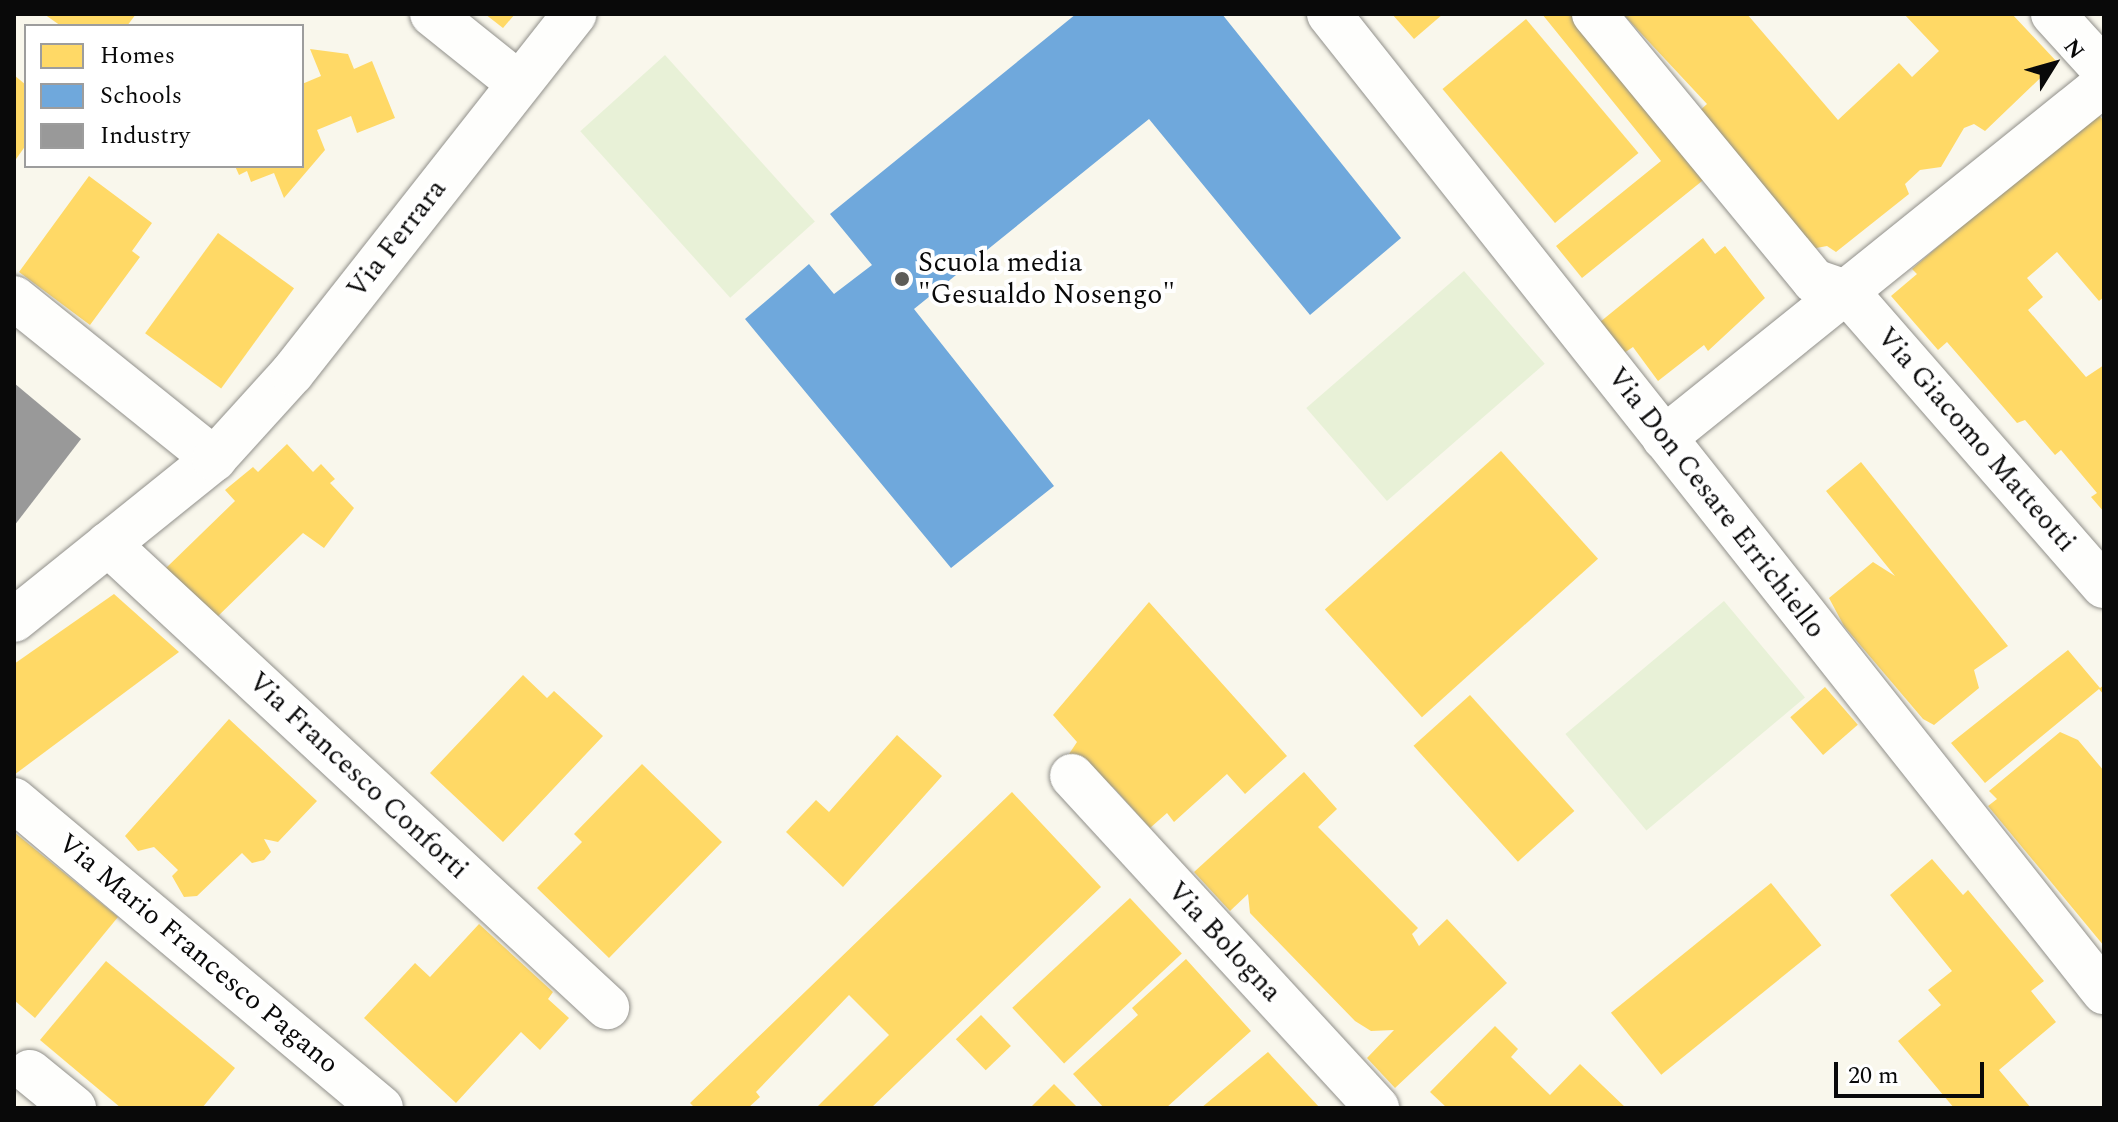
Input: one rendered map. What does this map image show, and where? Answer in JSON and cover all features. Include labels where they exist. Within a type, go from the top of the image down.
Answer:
[{"type":"street","points":[[432,14],[518,83]]},
{"type":"street","name":"Via Ferrara","points":[[14,620],[214,459],[292,373],[574,14]]},
{"type":"street","name":"Via Don Cesare Errichiello","points":[[1329,14],[2104,992]]},
{"type":"street","name":"Via Giacomo Matteotti","points":[[1594,14],[1814,281],[1848,293],[2104,586]]},
{"type":"street","points":[[2053,14],[2104,70]]},
{"type":"street","points":[[1664,438],[2104,84]]},
{"type":"street","points":[[14,298],[214,459]]},
{"type":"street","name":"Via Francesco Conforti","points":[[108,544],[607,1007]]},
{"type":"street","name":"Via Bologna","points":[[1072,776],[1377,1108]]},
{"type":"street","name":"Via Mario Francesco Pagano","points":[[14,800],[381,1108]]},
{"type":"street","points":[[30,1072],[74,1108]]},
{"type":"green space","points":[[665,55],[815,221],[730,298],[580,131]]},
{"type":"green space","points":[[1464,271],[1545,364],[1387,501],[1306,408]]},
{"type":"green space","points":[[1724,601],[1805,698],[1646,831],[1565,734]]},
{"type":"building: Homes","points":[[44,14],[136,14],[128,24],[58,24]]},
{"type":"building: Homes","points":[[485,14],[515,14],[503,28]]},
{"type":"building: Homes","points":[[1392,14],[1443,14],[1414,39]]},
{"type":"building: Homes","points":[[1542,14],[1584,14],[1712,173],[1582,278],[1556,246],[1661,161]]},
{"type":"building: Homes","points":[[1623,14],[1747,14],[1838,120],[1899,63],[1912,77],[1939,51],[1904,14],[2012,14],[2057,62],[1985,131],[1974,124],[1964,128],[1941,167],[1920,170],[1905,184],[1909,194],[1836,252],[1827,246],[1811,249],[1696,114],[1707,104]]},
{"type":"building: Homes","points":[[1526,19],[1638,153],[1555,223],[1443,89]]},
{"type":"building: Homes","points":[[310,49],[348,54],[354,69],[372,61],[395,118],[357,133],[351,116],[317,130],[325,150],[284,198],[274,173],[251,182],[247,171],[239,175],[236,168],[304,168],[304,83],[321,76]]},
{"type":"building: Homes","points":[[14,75],[24,83],[24,148],[14,162]]},
{"type":"building: Homes","points":[[2095,111],[2104,121],[2104,297],[2099,301],[2057,252],[2027,278],[2043,297],[2028,310],[2086,377],[2104,365],[2104,512],[2091,497],[2097,493],[2061,450],[2055,455],[2025,420],[2017,423],[1947,342],[1938,350],[1891,296],[1917,274],[1912,269]]},
{"type":"building: Homes","points":[[89,176],[152,223],[132,251],[140,257],[90,325],[19,272]]},
{"type":"building: Homes","points":[[218,233],[294,288],[221,389],[145,333]]},
{"type":"building: Homes","points":[[1703,238],[1715,254],[1725,246],[1765,298],[1708,351],[1704,345],[1658,381],[1633,347],[1624,353],[1600,322]]},
{"type":"building: Homes","points":[[287,444],[313,472],[321,464],[335,479],[330,483],[354,508],[324,548],[303,533],[214,620],[165,569],[235,501],[225,490],[253,467],[258,472]]},
{"type":"building: Homes","points":[[1501,451],[1598,559],[1422,717],[1325,610]]},
{"type":"building: Homes","points":[[1861,462],[2008,646],[1974,670],[1979,688],[1934,725],[1923,719],[1844,626],[1829,598],[1873,562],[1895,576],[1826,491]]},
{"type":"building: Homes","points":[[114,594],[179,652],[14,775],[14,664]]},
{"type":"building: Homes","points":[[1149,602],[1287,756],[1245,794],[1227,774],[1174,822],[1167,813],[1150,828],[1113,787],[1099,792],[1067,757],[1077,742],[1053,715]]},
{"type":"building: Homes","points":[[2068,650],[2100,688],[2104,685],[2104,695],[2099,689],[1985,783],[1951,743]]},
{"type":"building: Homes","points":[[523,675],[547,698],[554,691],[603,736],[503,842],[430,773]]},
{"type":"building: Homes","points":[[1825,687],[1858,725],[1823,755],[1790,717]]},
{"type":"building: Homes","points":[[1470,695],[1574,811],[1518,862],[1414,746]]},
{"type":"building: Homes","points":[[229,719],[317,801],[278,842],[264,839],[271,852],[264,860],[252,863],[242,853],[197,896],[184,897],[172,876],[178,870],[154,847],[138,851],[125,836]]},
{"type":"building: Homes","points":[[2060,732],[2078,740],[2104,771],[2104,946],[1988,806],[1997,799],[1989,791]]},
{"type":"building: Homes","points":[[897,735],[942,776],[843,887],[786,832],[816,800],[829,812]]},
{"type":"building: Homes","points":[[642,764],[722,842],[609,958],[537,888],[582,842],[574,834]]},
{"type":"building: Homes","points":[[1304,772],[1337,809],[1318,827],[1418,928],[1412,934],[1419,946],[1447,919],[1507,983],[1395,1088],[1367,1058],[1394,1030],[1371,1031],[1355,1021],[1250,913],[1248,894],[1230,911],[1194,872]]},
{"type":"building: Homes","points":[[1012,792],[1101,887],[871,1108],[816,1108],[889,1035],[849,995],[756,1092],[760,1097],[748,1108],[695,1108],[690,1103]]},
{"type":"building: Homes","points":[[14,832],[118,917],[35,1018],[14,1000]]},
{"type":"building: Homes","points":[[1932,859],[1963,895],[1968,890],[2044,981],[2031,991],[2056,1022],[1999,1070],[2031,1108],[1954,1108],[1898,1041],[1941,1005],[1928,990],[1952,971],[1890,895]]},
{"type":"building: Homes","points":[[1771,883],[1821,945],[1661,1075],[1611,1013]]},
{"type":"building: Homes","points":[[1130,898],[1182,954],[1064,1063],[1012,1008]]},
{"type":"building: Homes","points":[[479,924],[553,992],[548,999],[569,1018],[540,1050],[521,1032],[456,1103],[364,1018],[415,963],[430,977]]},
{"type":"building: Homes","points":[[1186,959],[1251,1031],[1166,1108],[1104,1108],[1073,1074],[1138,1015],[1132,1008]]},
{"type":"building: Homes","points":[[106,961],[235,1068],[202,1108],[121,1108],[40,1040]]},
{"type":"building: Homes","points":[[981,1015],[1011,1046],[986,1070],[956,1039]]},
{"type":"building: Homes","points":[[1495,1026],[1518,1049],[1511,1057],[1550,1095],[1580,1064],[1626,1108],[1447,1108],[1430,1092]]},
{"type":"building: Homes","points":[[1268,1052],[1320,1108],[1201,1108]]},
{"type":"building: Homes","points":[[1054,1084],[1078,1108],[1030,1108]]},
{"type":"building: Schools","name":"Scuola media \"Gesualdo Nosengo\"","points":[[1076,14],[1222,14],[1401,238],[1310,315],[1149,119],[914,309],[1054,486],[951,568],[745,319],[809,264],[834,294],[872,265],[830,214]]},
{"type":"building: Industry","points":[[14,383],[81,439],[14,526]]},
{"type":"place","name":"Scuola media \"Gesualdo Nosengo\"","points":[[902,279]]}]
